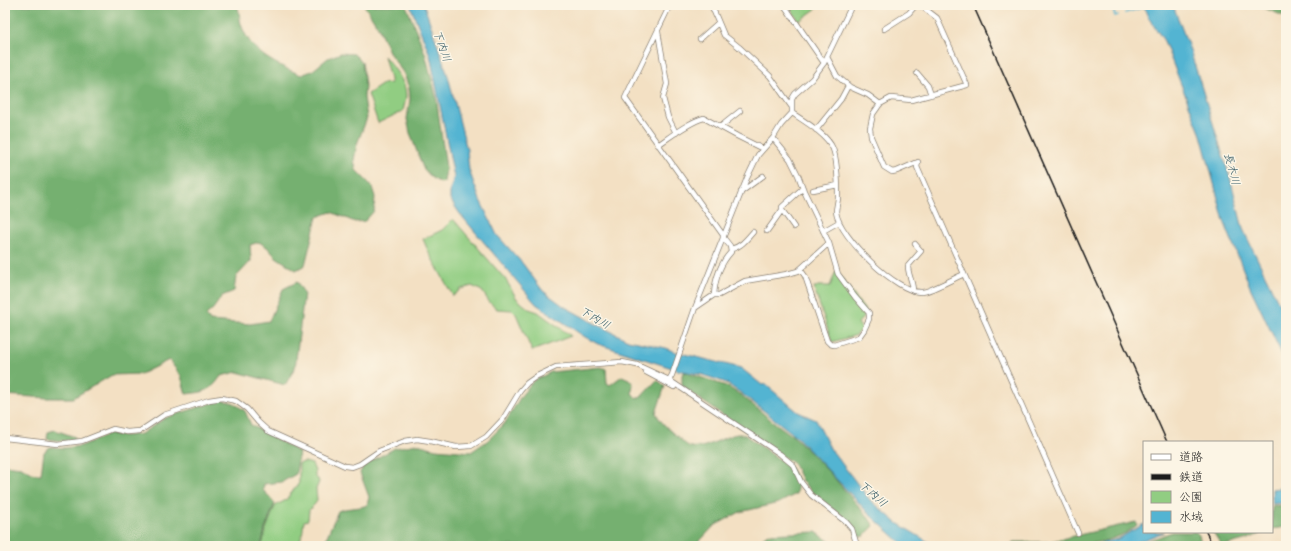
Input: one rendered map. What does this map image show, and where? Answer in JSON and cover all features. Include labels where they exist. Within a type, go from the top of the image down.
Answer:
[{"type":"street","points":[[670,5],[625,98],[731,249]]},
{"type":"street","points":[[710,5],[724,35],[770,76],[791,106]]},
{"type":"street","points":[[784,5],[824,63]]},
{"type":"street","points":[[852,5],[824,63],[812,79],[794,94],[791,106],[792,113],[828,140],[833,148],[838,185],[836,212],[839,222],[847,236],[862,254],[889,277],[913,291],[923,292],[964,274]]},
{"type":"street","points":[[884,29],[909,13],[916,5]]},
{"type":"street","points":[[920,5],[937,18],[967,85],[912,100],[892,98],[880,104],[873,114],[870,137],[884,167],[892,172],[918,162],[917,167],[1078,533]]},
{"type":"street","points":[[700,39],[718,23]]},
{"type":"street","points":[[658,32],[667,84],[663,98],[668,117],[676,133]]},
{"type":"street","points":[[827,57],[837,76],[848,86],[868,95],[880,104]]},
{"type":"street","points":[[917,74],[924,81],[931,95]]},
{"type":"street","points":[[816,130],[841,99],[848,86]]},
{"type":"street","points":[[720,127],[740,111]]},
{"type":"street","points":[[670,378],[723,236],[758,155],[792,113]]},
{"type":"street","points":[[658,145],[698,120],[704,118],[763,149]]},
{"type":"street","points":[[773,138],[790,158],[829,243],[838,274],[854,298],[869,313],[870,319],[858,337],[834,345],[827,342],[805,276],[800,269]]},
{"type":"street","points":[[741,192],[763,176]]},
{"type":"street","points":[[813,190],[838,185]]},
{"type":"street","points":[[767,231],[784,205],[803,188]]},
{"type":"street","points":[[782,210],[794,227]]},
{"type":"street","points":[[823,231],[839,222]]},
{"type":"street","points":[[731,249],[735,249],[744,243],[753,232]]},
{"type":"street","points":[[695,308],[714,295],[745,281],[787,274],[800,269],[829,243]]},
{"type":"street","points":[[913,291],[913,284],[908,266],[921,251],[915,244]]},
{"type":"street","points":[[714,295],[719,270],[731,252],[731,249]]},
{"type":"street","points":[[5,438],[58,444],[82,441],[113,428],[127,432],[140,431],[164,415],[209,400],[222,398],[236,401],[247,409],[268,431],[345,466],[352,467],[360,464],[379,451],[405,441],[417,439],[430,440],[456,447],[471,446],[486,437],[503,419],[520,391],[527,383],[537,376],[556,367],[622,362],[637,365],[670,378],[780,454],[793,466],[801,482],[811,495],[846,522],[852,529],[857,546]]},
{"type":"street","points":[[637,365],[651,375],[674,387]]},
{"type":"green space","points":[[5,5],[237,5],[240,22],[252,45],[266,57],[292,71],[301,75],[312,71],[328,58],[341,53],[354,54],[362,62],[367,118],[357,144],[354,160],[356,170],[372,186],[375,197],[374,211],[365,221],[355,222],[331,212],[317,217],[305,265],[296,270],[276,257],[267,247],[259,242],[250,245],[251,261],[236,277],[234,291],[222,296],[213,309],[206,315],[210,321],[250,324],[269,321],[283,289],[297,282],[304,293],[295,368],[285,385],[237,372],[221,376],[214,385],[206,390],[198,393],[186,394],[181,376],[169,360],[141,374],[112,375],[73,398],[5,395]]},
{"type":"green space","points":[[364,5],[406,5],[425,53],[436,96],[446,168],[444,182],[441,183],[432,178],[423,168],[410,133],[407,119],[410,99],[409,88],[404,74],[390,54],[377,25]]},
{"type":"green space","points":[[788,5],[817,5],[817,8],[799,21]]},
{"type":"green space","points":[[1257,5],[1286,5],[1286,17]]},
{"type":"green space","points":[[384,56],[401,79],[404,85],[406,97],[403,111],[378,123],[368,94],[383,84],[391,83]]},
{"type":"green space","points":[[453,219],[506,280],[517,299],[529,309],[538,312],[571,336],[532,351],[516,314],[512,310],[497,309],[490,303],[482,291],[472,286],[461,289],[453,296],[429,253],[423,239],[442,230]]},
{"type":"green space","points":[[836,271],[867,313],[858,323],[862,329],[857,335],[832,342],[814,288],[818,286],[830,286]]},
{"type":"green space","points":[[601,367],[606,369],[607,383],[610,385],[622,376],[629,379],[633,384],[632,393],[636,398],[640,398],[657,380],[665,386],[656,413],[666,427],[691,447],[705,446],[733,435],[745,435],[791,468],[798,481],[796,494],[779,503],[740,512],[714,526],[695,546],[320,546],[324,543],[338,511],[367,505],[369,497],[360,473],[364,465],[395,448],[417,444],[436,449],[471,452],[487,441],[505,423],[521,396],[533,381],[551,372]]},
{"type":"green space","points":[[685,372],[726,386],[741,395],[797,439],[830,473],[874,526],[864,536],[859,537],[849,521],[813,494],[802,481],[794,464],[682,387],[682,374]]},
{"type":"green space","points":[[221,400],[234,403],[245,411],[251,425],[299,452],[296,474],[282,482],[264,484],[263,490],[275,503],[265,529],[261,546],[5,546],[5,465],[21,467],[34,474],[41,474],[44,452],[50,447],[65,448],[81,446],[110,434],[125,436],[141,434],[165,418]]},
{"type":"green space","points":[[55,430],[75,437],[75,439],[65,441],[47,439],[48,432]]},
{"type":"green space","points":[[305,462],[312,464],[315,471],[315,477],[319,482],[316,489],[317,500],[309,510],[308,520],[304,521],[300,540],[295,546],[262,546],[266,529],[275,506],[286,500],[299,483],[299,463]]},
{"type":"green space","points":[[1286,505],[1286,527],[1273,529],[1273,506]]},
{"type":"green space","points":[[1136,522],[1137,525],[1125,533],[1094,543],[1058,546],[1009,546],[1013,542],[1048,542]]},
{"type":"green space","points":[[816,532],[836,546],[751,546],[768,534]]},
{"type":"green space","points":[[1169,533],[1197,533],[1201,544],[1194,546],[1134,546]]},
{"type":"green space","points":[[1214,533],[1262,533],[1248,539],[1222,546]]},
{"type":"water","points":[[410,5],[424,5],[448,76],[467,150],[469,170],[480,200],[497,235],[523,264],[543,291],[565,307],[628,340],[662,347],[676,352],[741,368],[762,385],[765,384],[798,412],[816,420],[830,448],[869,499],[897,523],[935,546],[908,546],[899,541],[870,515],[797,437],[741,393],[724,382],[703,375],[678,370],[598,344],[536,304],[460,214],[450,199],[450,190],[454,177],[430,55]]},
{"type":"water","name":"長木川","points":[[1143,5],[1173,5],[1190,50],[1231,181],[1243,229],[1286,318],[1286,363],[1250,287],[1224,221],[1201,135],[1164,41],[1148,17]]},
{"type":"water","points":[[1286,487],[1286,503],[1273,504],[1273,489]]},
{"type":"water","points":[[1143,525],[1143,533],[1161,533],[1128,546],[1092,546],[1118,539]]},
{"type":"waterway","points":[[1112,5],[1115,16],[1118,15]]},
{"type":"waterway","points":[[1125,13],[1144,7]]},
{"type":"railway","points":[[973,5],[1167,441]]},
{"type":"railway","points":[[1206,533],[1213,546]]},
{"type":"water label","name":"下内川","points":[[442,46]]},
{"type":"water label","name":"下内川","points":[[595,318]]},
{"type":"water label","name":"下内川","points":[[873,494]]}]
